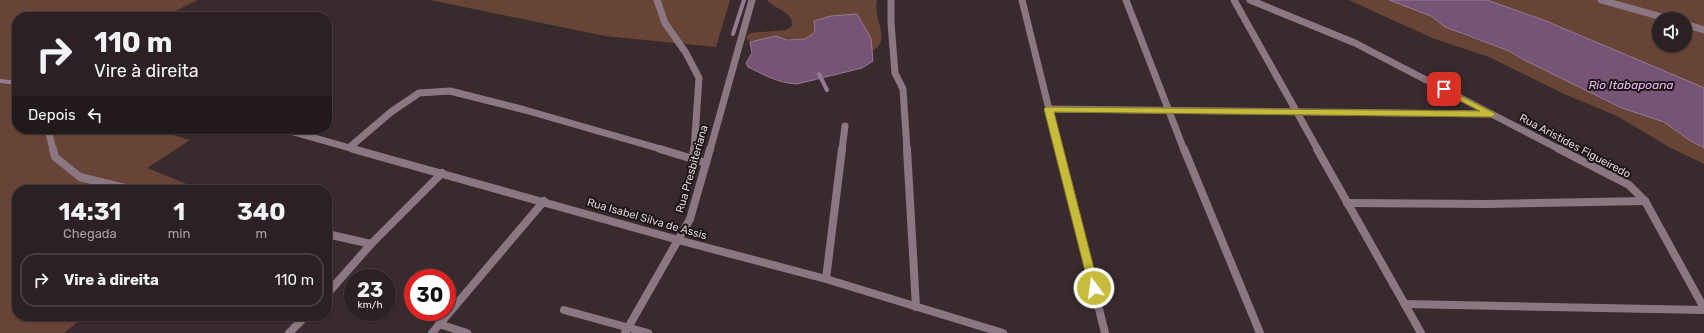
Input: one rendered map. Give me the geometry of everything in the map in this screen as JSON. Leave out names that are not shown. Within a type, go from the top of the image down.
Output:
[{"type":"street","points":[[657,0],[665,23],[686,52],[699,78],[693,158]]},
{"type":"street","name":"Rua Presbiteriana","points":[[626,330],[690,219],[752,0]]},
{"type":"street","points":[[891,0],[891,23],[895,73],[903,89],[916,306]]},
{"type":"street","points":[[1022,0],[1105,333]]},
{"type":"street","points":[[1126,0],[1168,110],[1260,333]]},
{"type":"street","points":[[1234,0],[1421,333]]},
{"type":"street","name":"Rua Aristides Figueiredo","points":[[1250,0],[1355,43],[1629,186],[1645,200],[1704,309]]},
{"type":"street","points":[[1602,0],[1652,14]]},
{"type":"street","points":[[1692,26],[1704,30]]},
{"type":"street","points":[[350,148],[392,112],[419,93],[450,91],[525,110],[706,163]]},
{"type":"street","points":[[1049,109],[1492,114]]},
{"type":"street","points":[[826,279],[845,126]]},
{"type":"street","points":[[48,134],[55,157],[80,177],[112,185]]},
{"type":"street","name":"Rua Isabel Silva de Assis","points":[[301,134],[544,201],[678,240],[826,279],[1003,333]]},
{"type":"street","points":[[332,288],[371,244],[442,173]]},
{"type":"street","points":[[1347,203],[1486,204],[1645,200]]},
{"type":"street","points":[[432,333],[544,201]]},
{"type":"street","points":[[332,235],[371,244]]},
{"type":"street","points":[[1405,304],[1704,309]]},
{"type":"street","points":[[564,310],[626,330],[648,333]]},
{"type":"street","points":[[289,333],[301,321]]},
{"type":"street","points":[[439,324],[467,333]]},
{"type":"shaded area","points":[[0,0],[198,0],[173,12],[12,12],[12,134],[170,134],[190,140],[147,168],[189,185],[12,185],[12,321],[79,321],[64,333],[0,333]]},
{"type":"shaded area","points":[[430,0],[730,0],[716,47],[605,36]]},
{"type":"shaded area","points":[[767,0],[877,0],[876,7],[881,41],[878,47],[872,51],[871,38],[814,21],[814,33],[805,39],[795,40],[776,36],[750,42],[746,37],[750,33],[786,30],[792,26],[790,17]]},
{"type":"shaded area","points":[[1349,0],[1389,0],[1421,11],[1461,34],[1509,51],[1526,61],[1622,108],[1664,122],[1689,140],[1704,148],[1704,164],[1669,147],[1617,116],[1564,94],[1489,57],[1435,39]]},
{"type":"shaded area","points":[[1487,0],[1704,0],[1704,88],[1546,21]]},
{"type":"water","name":"Rio Itabapoana","points":[[1389,0],[1487,0],[1546,21],[1700,86],[1704,88],[1704,148],[1689,140],[1664,122],[1622,108],[1526,61],[1509,51],[1445,27],[1431,16]]},
{"type":"water","points":[[857,14],[871,38],[873,61],[862,68],[797,84],[771,78],[748,67],[746,63],[752,53],[750,42],[776,36],[788,40],[805,39],[814,33],[814,21],[831,16]]},
{"type":"waterway","points":[[733,34],[744,0]]},
{"type":"waterway","points":[[819,74],[827,90]]},
{"type":"waterway","points":[[0,81],[12,82]]},
{"type":"route","points":[[1094,288],[1049,109],[1492,114],[1444,89]]}]
